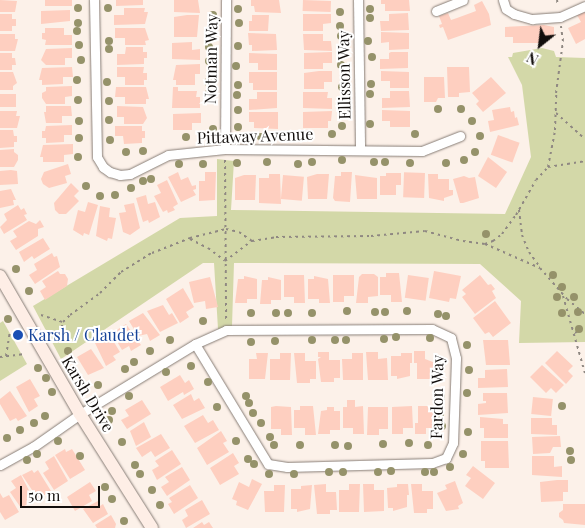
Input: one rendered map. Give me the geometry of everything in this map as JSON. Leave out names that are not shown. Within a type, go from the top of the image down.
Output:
[{"type":"street","name":"Pittaway Avenue","points":[[94,0],[97,157],[103,167],[120,175],[130,174],[168,155],[225,148],[422,151],[460,136]]},
{"type":"street","name":"Notman Way","points":[[225,148],[226,0]]},
{"type":"street","name":"Ellisson Way","points":[[358,0],[360,149]]},
{"type":"street","points":[[436,11],[463,0]]},
{"type":"street","points":[[504,0],[506,9],[532,20],[560,17],[585,6]]},
{"type":"street","name":"Karsh Drive","points":[[0,276],[80,414],[152,528]]},
{"type":"street","name":"Fardon Way","points":[[0,465],[34,447],[80,414],[195,344],[226,330],[432,329],[451,338],[456,358],[453,443],[446,458],[432,464],[287,467],[268,464],[195,344]]},
{"type":"path","points":[[485,244],[502,234],[536,180],[548,167],[555,130],[556,93],[563,41],[560,17]]},
{"type":"path","points":[[556,112],[585,139]]},
{"type":"path","points":[[225,148],[226,330]]},
{"type":"path","points":[[548,167],[585,161]]},
{"type":"path","points":[[519,209],[522,235],[529,252],[562,293],[585,314]]},
{"type":"path","points":[[53,336],[60,334],[63,322],[100,293],[121,272],[152,253],[190,238],[226,229],[239,232],[252,241]]},
{"type":"path","points":[[226,261],[252,241],[276,237],[371,236],[426,231],[463,241],[485,244],[540,268]]},
{"type":"path","points":[[190,238],[226,261]]},
{"type":"path","points":[[562,293],[585,373]]},
{"type":"path","points":[[41,315],[63,322]]},
{"type":"path","points":[[574,334],[585,326]]},
{"type":"path","points":[[6,356],[10,330]]},
{"type":"path","points":[[0,357],[25,354]]},
{"type":"green space","points":[[542,48],[554,51],[556,57],[585,58],[585,342],[519,343],[521,301],[480,264],[234,263],[232,326],[218,329],[214,263],[203,263],[61,359],[33,306],[180,218],[217,216],[217,159],[234,161],[231,210],[505,214],[531,157],[522,85],[508,57],[512,57],[513,53]]},
{"type":"green space","points":[[3,321],[27,364],[0,381],[0,323]]},
{"type":"building","points":[[0,0],[17,1],[15,12],[0,12]]},
{"type":"building","points":[[45,0],[72,0],[72,6],[45,6]]},
{"type":"building","points":[[116,0],[143,0],[143,5],[116,6]]},
{"type":"building","points":[[174,0],[198,0],[200,13],[174,12]]},
{"type":"building","points":[[251,0],[279,0],[281,13],[255,12],[254,6],[251,6]]},
{"type":"building","points":[[303,0],[331,1],[331,12],[303,11]]},
{"type":"building","points":[[381,0],[409,0],[410,11],[385,11],[385,4],[381,4]]},
{"type":"building","points":[[482,1],[489,14],[491,25],[448,40],[443,27],[440,28],[439,25],[442,24],[439,16],[448,13],[451,20],[457,18],[476,11],[474,5]]},
{"type":"building","points":[[124,8],[145,8],[144,12],[148,12],[145,24],[114,25],[114,15],[124,15]]},
{"type":"building","points":[[70,10],[70,21],[41,24],[41,11]]},
{"type":"building","points":[[585,11],[585,39],[576,44],[568,28],[581,22],[577,15]]},
{"type":"building","points":[[408,13],[409,30],[381,31],[380,21],[389,21],[389,14]]},
{"type":"building","points":[[0,14],[12,14],[12,19],[16,19],[16,26],[12,26],[12,31],[0,31]]},
{"type":"building","points":[[303,14],[331,14],[331,23],[323,24],[323,31],[303,31]]},
{"type":"building","points":[[199,15],[197,37],[174,37],[174,17]]},
{"type":"building","points":[[252,15],[269,15],[268,31],[249,31],[249,21],[252,21]]},
{"type":"building","points":[[544,25],[554,27],[554,36],[546,36],[545,43],[513,43],[513,37],[505,37],[505,27]]},
{"type":"building","points":[[45,28],[64,28],[64,35],[72,35],[72,45],[45,45],[46,40],[42,39],[42,33],[45,33]]},
{"type":"building","points":[[115,28],[145,28],[149,40],[145,41],[146,45],[125,45],[125,38],[115,38]]},
{"type":"building","points":[[381,32],[409,33],[409,49],[389,50],[389,42],[381,43]]},
{"type":"building","points":[[248,33],[276,34],[277,50],[252,51],[252,45],[249,45]]},
{"type":"building","points":[[0,34],[15,34],[15,39],[18,39],[15,51],[0,51]]},
{"type":"building","points":[[303,34],[323,34],[323,41],[331,41],[332,51],[304,50]]},
{"type":"building","points":[[192,42],[192,50],[200,49],[200,60],[172,59],[172,43]]},
{"type":"building","points":[[126,47],[143,47],[143,52],[147,52],[144,64],[117,65],[117,54],[125,54]]},
{"type":"building","points":[[72,48],[72,58],[65,58],[65,65],[46,65],[41,60],[46,49]]},
{"type":"building","points":[[332,52],[332,63],[323,63],[323,69],[304,69],[304,53]]},
{"type":"building","points":[[408,52],[408,68],[380,69],[380,59],[389,59],[389,53]]},
{"type":"building","points":[[0,53],[12,53],[12,58],[15,58],[16,65],[12,65],[12,70],[0,70]]},
{"type":"building","points":[[249,53],[277,54],[277,70],[258,70],[258,63],[249,63]]},
{"type":"building","points":[[200,64],[200,74],[195,74],[195,85],[176,85],[176,80],[173,80],[176,65]]},
{"type":"building","points":[[72,67],[73,77],[63,77],[63,84],[42,85],[42,80],[39,80],[42,68]]},
{"type":"building","points":[[117,67],[144,67],[143,73],[147,73],[147,80],[144,80],[144,85],[125,85],[125,77],[117,77]]},
{"type":"building","points":[[447,67],[469,67],[470,92],[459,93],[459,97],[448,97]]},
{"type":"building","points":[[332,71],[332,82],[324,82],[324,89],[304,89],[304,73]]},
{"type":"building","points":[[381,71],[409,72],[409,88],[390,88],[390,81],[381,81]]},
{"type":"building","points":[[0,72],[13,72],[17,83],[13,86],[13,90],[0,90]]},
{"type":"building","points":[[249,72],[277,72],[277,90],[253,90],[253,83],[249,83]]},
{"type":"building","points":[[424,77],[444,77],[445,98],[438,98],[436,102],[424,102]]},
{"type":"building","points":[[491,77],[506,93],[483,112],[476,104],[479,101],[472,93]]},
{"type":"building","points":[[72,86],[72,96],[65,97],[65,104],[46,104],[42,98],[42,93],[46,91],[46,87]]},
{"type":"building","points":[[116,87],[146,87],[149,99],[146,99],[146,104],[125,104],[125,97],[115,97]]},
{"type":"building","points":[[173,87],[178,87],[178,91],[197,91],[196,97],[200,97],[200,108],[172,108]]},
{"type":"building","points":[[390,91],[409,91],[410,107],[382,108],[382,98],[390,98]]},
{"type":"building","points":[[257,92],[277,92],[277,108],[249,110],[249,99],[257,99]]},
{"type":"building","points":[[303,92],[328,92],[327,98],[332,98],[332,109],[303,108]]},
{"type":"building","points":[[0,94],[16,94],[16,107],[0,107]]},
{"type":"building","points":[[46,106],[71,106],[72,116],[62,116],[62,123],[46,123],[44,112],[46,112]]},
{"type":"building","points":[[117,106],[143,107],[147,118],[143,124],[124,124],[124,117],[117,117]]},
{"type":"building","points":[[510,107],[511,112],[514,111],[515,118],[517,117],[519,125],[490,132],[488,121],[494,120],[492,110]]},
{"type":"building","points":[[382,110],[410,111],[410,127],[390,127],[390,121],[382,121]]},
{"type":"building","points":[[0,111],[17,111],[16,116],[20,116],[17,128],[0,128]]},
{"type":"building","points":[[332,111],[331,121],[328,121],[328,128],[303,128],[303,112]]},
{"type":"building","points":[[249,112],[278,112],[278,129],[254,128],[254,122],[249,122]]},
{"type":"building","points":[[201,113],[201,123],[192,123],[192,130],[173,130],[173,114]]},
{"type":"building","points":[[72,125],[72,135],[64,135],[64,142],[46,143],[46,138],[42,138],[42,131],[45,131],[46,126]]},
{"type":"building","points":[[115,126],[142,126],[142,131],[145,131],[145,138],[142,138],[142,143],[124,144],[123,136],[115,136]]},
{"type":"building","points":[[0,130],[13,130],[14,136],[17,136],[17,142],[14,142],[14,147],[0,148]]},
{"type":"building","points":[[498,135],[520,143],[512,163],[491,155]]},
{"type":"building","points":[[73,144],[73,154],[64,155],[64,162],[43,162],[43,157],[40,157],[43,145]]},
{"type":"building","points":[[14,149],[14,152],[18,155],[18,160],[14,167],[0,167],[0,150]]},
{"type":"building","points":[[488,157],[507,172],[496,188],[478,176]]},
{"type":"building","points":[[68,164],[71,174],[65,176],[67,183],[49,188],[43,184],[41,179],[44,172]]},
{"type":"building","points":[[0,171],[17,171],[18,184],[0,185]]},
{"type":"building","points":[[178,172],[181,180],[188,177],[192,186],[196,185],[196,189],[193,190],[196,195],[181,202],[168,177]]},
{"type":"building","points":[[205,172],[216,172],[215,200],[199,201],[199,181],[205,181]]},
{"type":"building","points":[[341,172],[352,172],[350,202],[335,201],[333,198],[335,176],[341,176]]},
{"type":"building","points":[[404,172],[425,173],[424,198],[403,197]]},
{"type":"building","points":[[386,173],[401,173],[401,185],[396,185],[396,195],[380,195],[380,176],[386,176]]},
{"type":"building","points":[[269,174],[280,174],[281,204],[259,203],[259,178],[269,178]]},
{"type":"building","points":[[317,174],[329,174],[327,199],[308,199],[307,177]]},
{"type":"building","points":[[428,174],[438,174],[438,179],[449,179],[449,190],[453,190],[453,195],[444,198],[444,201],[429,198]]},
{"type":"building","points":[[244,175],[256,175],[255,200],[235,200],[235,178]]},
{"type":"building","points":[[283,175],[304,177],[302,201],[281,199]]},
{"type":"building","points":[[355,175],[377,178],[377,199],[357,199]]},
{"type":"building","points":[[464,176],[469,178],[475,177],[479,198],[460,203],[453,179]]},
{"type":"building","points":[[167,180],[178,204],[173,207],[175,210],[168,213],[167,210],[163,212],[154,196],[161,193],[157,185]]},
{"type":"building","points":[[71,183],[79,191],[74,196],[79,201],[66,214],[59,214],[55,210],[54,203]]},
{"type":"building","points":[[11,189],[16,200],[13,200],[14,205],[0,208],[0,191]]},
{"type":"building","points":[[146,195],[148,204],[155,202],[160,217],[149,223],[148,220],[143,222],[136,198]]},
{"type":"building","points":[[88,202],[98,205],[89,235],[84,233],[83,236],[73,230],[78,210],[85,212]]},
{"type":"building","points":[[134,203],[140,228],[130,235],[123,232],[119,213],[126,212],[124,205]]},
{"type":"building","points":[[18,205],[21,210],[24,208],[27,214],[24,215],[27,220],[4,234],[0,227],[7,220],[4,214]]},
{"type":"building","points":[[100,206],[110,208],[109,217],[116,218],[112,239],[108,238],[107,241],[96,236]]},
{"type":"building","points":[[40,220],[44,227],[38,229],[38,236],[16,250],[10,241],[17,237],[13,231],[29,221],[36,224]]},
{"type":"building","points":[[43,238],[50,249],[34,259],[32,256],[24,262],[19,252]]},
{"type":"building","points":[[52,253],[54,257],[57,256],[60,267],[35,284],[29,275],[37,270],[34,264]]},
{"type":"building","points":[[58,271],[60,274],[65,274],[68,279],[67,286],[45,300],[40,291],[46,287],[42,281]]},
{"type":"building","points":[[434,271],[461,276],[456,299],[450,298],[449,302],[429,298]]},
{"type":"building","points":[[386,273],[399,273],[402,302],[391,302],[391,295],[380,295],[380,277],[386,277]]},
{"type":"building","points":[[362,274],[374,274],[378,277],[378,296],[368,297],[368,303],[356,303],[359,277]]},
{"type":"building","points":[[284,275],[304,275],[305,303],[294,303],[294,297],[284,297]]},
{"type":"building","points":[[333,275],[354,275],[354,296],[344,296],[344,302],[333,302]]},
{"type":"building","points":[[408,275],[429,278],[426,301],[405,298]]},
{"type":"building","points":[[480,275],[488,285],[491,284],[495,289],[492,291],[496,298],[475,314],[462,297],[466,294],[462,290]]},
{"type":"building","points":[[244,276],[257,279],[257,299],[247,299],[247,303],[235,303],[238,279],[244,279]]},
{"type":"building","points":[[314,276],[328,279],[330,303],[319,303],[319,299],[308,299],[308,279],[314,279]]},
{"type":"building","points":[[210,277],[218,307],[206,309],[205,301],[194,303],[189,282]]},
{"type":"building","points":[[268,277],[281,280],[281,300],[271,300],[271,304],[260,304],[262,280],[268,280]]},
{"type":"building","points":[[183,288],[194,307],[186,312],[189,317],[180,323],[166,299]]},
{"type":"building","points":[[495,301],[511,323],[493,337],[489,332],[485,334],[473,318]]},
{"type":"building","points":[[163,305],[169,315],[172,313],[178,323],[160,332],[147,311]]},
{"type":"building","points":[[143,313],[160,335],[150,341],[147,334],[138,336],[129,321]]},
{"type":"building","points":[[126,324],[141,345],[131,351],[129,346],[122,350],[112,333]]},
{"type":"building","points":[[109,334],[120,352],[113,356],[116,360],[106,366],[95,343]]},
{"type":"building","points":[[483,340],[508,340],[510,365],[486,365]]},
{"type":"building","points":[[91,349],[104,368],[88,375],[77,357]]},
{"type":"building","points":[[414,351],[425,351],[425,359],[433,362],[433,379],[417,379],[417,363],[414,363]]},
{"type":"building","points":[[557,351],[573,366],[568,371],[573,376],[566,384],[545,363]]},
{"type":"building","points":[[318,352],[329,352],[329,360],[340,360],[340,378],[334,378],[334,382],[321,382],[318,359],[321,357],[318,357]]},
{"type":"building","points":[[366,352],[378,352],[378,359],[387,358],[388,380],[368,380]]},
{"type":"building","points":[[256,353],[268,353],[265,379],[249,379],[249,359],[257,359]]},
{"type":"building","points":[[280,353],[291,353],[290,380],[270,380],[270,359],[280,359]]},
{"type":"building","points":[[294,353],[305,353],[305,361],[316,361],[316,379],[310,379],[310,383],[297,383]]},
{"type":"building","points":[[352,353],[363,353],[363,380],[343,380],[342,359],[352,359]]},
{"type":"building","points":[[401,353],[412,353],[410,376],[397,379],[397,376],[391,376],[391,356],[401,356]]},
{"type":"building","points":[[542,365],[564,385],[556,393],[551,388],[546,393],[530,377]]},
{"type":"building","points":[[507,369],[508,387],[478,388],[478,378],[485,378],[485,370]]},
{"type":"building","points":[[180,375],[185,383],[189,380],[194,389],[184,395],[183,392],[168,401],[160,387]]},
{"type":"building","points":[[30,379],[40,396],[34,399],[38,406],[29,412],[16,387]]},
{"type":"building","points":[[10,391],[27,416],[18,421],[16,418],[10,421],[0,404],[0,399]]},
{"type":"building","points":[[483,393],[507,393],[508,413],[478,415],[478,404],[486,403],[486,401],[483,401]]},
{"type":"building","points":[[191,394],[194,401],[199,398],[205,408],[182,419],[173,405]]},
{"type":"building","points":[[533,397],[553,399],[551,416],[531,414]]},
{"type":"building","points":[[142,400],[151,414],[127,429],[121,420],[129,416],[125,410]]},
{"type":"building","points":[[347,400],[355,400],[355,407],[363,406],[364,434],[353,434],[353,428],[343,428],[343,407],[347,407]]},
{"type":"building","points":[[300,406],[313,406],[316,435],[305,435],[305,428],[294,428],[294,410],[300,410]]},
{"type":"building","points":[[412,406],[413,428],[403,428],[403,434],[392,434],[392,407]]},
{"type":"building","points":[[418,406],[433,406],[434,428],[426,428],[426,434],[415,434],[415,423],[418,423]]},
{"type":"building","points":[[271,407],[291,407],[292,435],[281,435],[281,429],[271,429]]},
{"type":"building","points":[[327,407],[334,407],[334,411],[340,411],[340,430],[330,430],[330,434],[318,434],[321,411],[327,410]]},
{"type":"building","points":[[368,407],[388,407],[388,429],[379,429],[379,435],[367,435]]},
{"type":"building","points":[[203,415],[208,423],[213,420],[219,430],[195,443],[184,426]]},
{"type":"building","points":[[480,417],[503,419],[503,424],[508,424],[508,438],[484,438],[484,428],[480,428]]},
{"type":"building","points":[[531,418],[552,418],[552,425],[557,425],[557,435],[531,434]]},
{"type":"building","points":[[144,422],[151,437],[136,446],[130,431]]},
{"type":"building","points":[[221,431],[227,441],[223,443],[229,452],[207,465],[197,448]]},
{"type":"building","points":[[161,434],[170,448],[155,457],[151,451],[142,457],[136,448]]},
{"type":"building","points":[[560,436],[561,447],[553,447],[550,453],[533,454],[532,437]]},
{"type":"building","points":[[481,441],[508,441],[509,468],[485,468],[485,461],[481,461]]},
{"type":"building","points":[[65,449],[66,452],[72,449],[85,470],[70,479],[55,455]]},
{"type":"building","points":[[172,450],[181,464],[157,480],[152,470],[159,466],[155,461]]},
{"type":"building","points":[[233,453],[239,463],[234,466],[239,474],[220,485],[210,468]]},
{"type":"building","points":[[54,456],[68,481],[54,490],[43,473],[49,469],[45,462]]},
{"type":"building","points":[[532,456],[554,456],[554,467],[562,466],[562,477],[532,475]]},
{"type":"building","points":[[473,466],[495,483],[483,499],[465,486],[471,478],[466,475]]},
{"type":"building","points":[[182,467],[190,480],[167,496],[161,487],[169,482],[165,477]]},
{"type":"building","points":[[32,470],[34,473],[38,470],[51,491],[38,499],[22,475]]},
{"type":"building","points":[[21,475],[34,500],[21,508],[10,492],[16,488],[11,481]]},
{"type":"building","points":[[252,479],[262,484],[248,510],[236,505],[237,501],[232,499],[239,482],[249,487]]},
{"type":"building","points":[[568,480],[568,492],[563,492],[563,501],[541,502],[540,482]]},
{"type":"building","points":[[455,481],[463,503],[458,506],[459,509],[446,511],[437,493],[447,489],[445,485]]},
{"type":"building","points":[[90,482],[96,491],[89,495],[92,501],[75,511],[67,497]]},
{"type":"building","points":[[326,484],[326,492],[336,492],[337,510],[330,510],[330,514],[317,514],[314,485]]},
{"type":"building","points":[[349,484],[360,484],[359,512],[339,512],[339,490],[349,490]]},
{"type":"building","points":[[363,484],[374,484],[374,490],[384,490],[384,511],[364,512]]},
{"type":"building","points":[[397,484],[408,484],[409,495],[407,495],[407,507],[393,511],[393,508],[388,508],[387,488],[397,487]]},
{"type":"building","points":[[411,484],[422,484],[422,491],[433,491],[433,509],[427,509],[427,513],[414,513]]},
{"type":"building","points":[[190,485],[198,498],[174,514],[168,504],[172,502],[169,498]]},
{"type":"building","points":[[274,485],[285,485],[284,512],[265,512],[264,491],[274,491]]},
{"type":"building","points":[[312,485],[310,509],[297,512],[297,509],[291,509],[291,489],[301,489],[301,486]]},
{"type":"building","points":[[0,493],[3,498],[9,495],[19,512],[5,520],[0,512]]},
{"type":"building","points":[[202,500],[210,514],[186,528],[182,520],[188,516],[185,510]]},
{"type":"building","points":[[98,501],[100,506],[103,504],[108,514],[93,523],[83,509]]},
{"type":"building","points":[[563,504],[585,504],[585,525],[564,523],[559,517],[559,513],[563,510]]},
{"type":"building","points":[[111,515],[116,524],[115,528],[97,528],[95,525]]},
{"type":"building","points":[[202,522],[204,525],[209,522],[213,528],[193,528]]},
{"type":"place","name":"Karsh / Claudet","points":[[18,335]]}]
